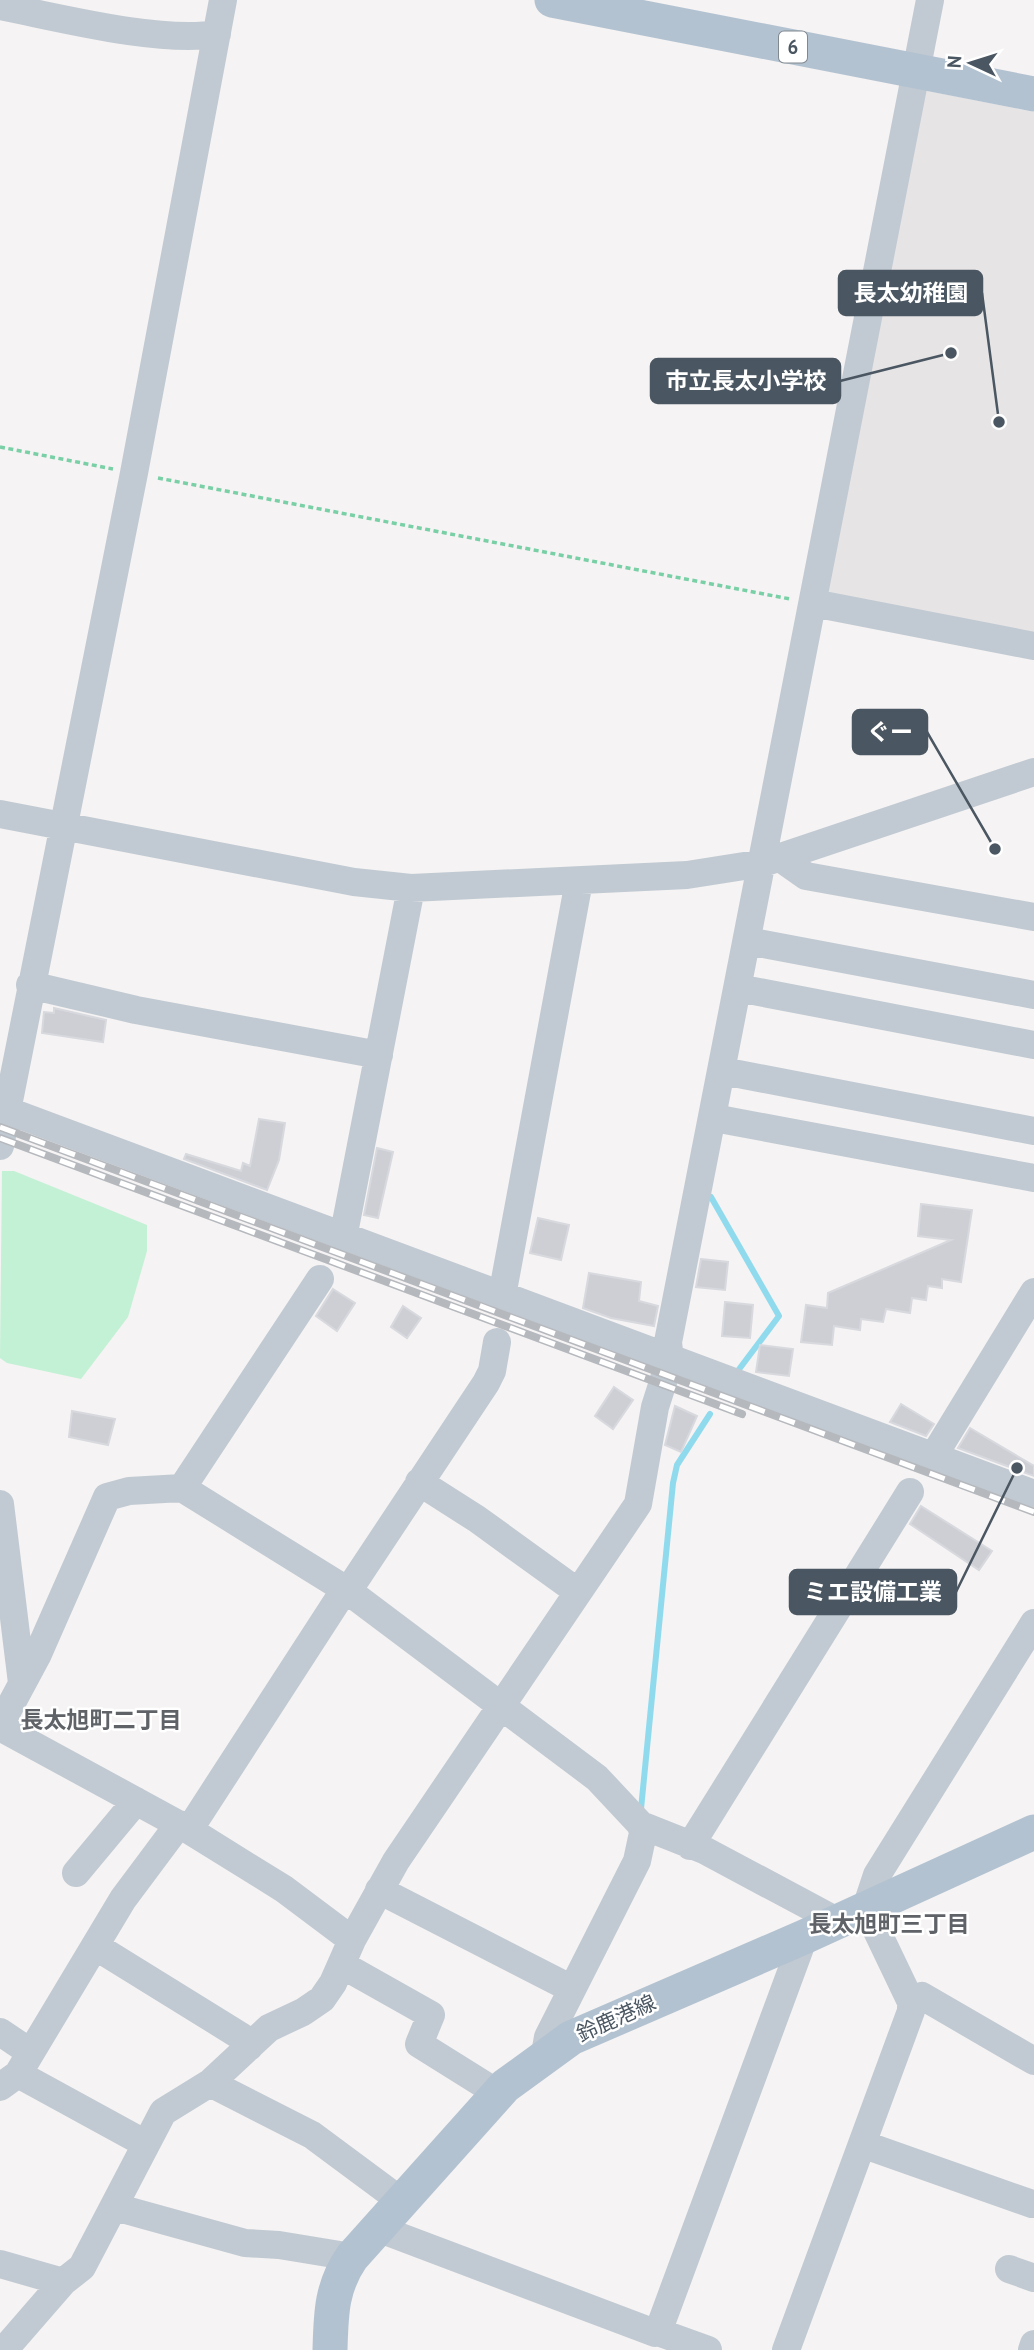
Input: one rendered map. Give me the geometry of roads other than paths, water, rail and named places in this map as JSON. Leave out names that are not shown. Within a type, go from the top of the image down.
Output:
[{"type":"main road","name":"6","points":[[552,0],[1034,94]]},
{"type":"main road","name":"鈴鹿港線","points":[[330,2350],[332,2300],[340,2273],[377,2228],[499,2094],[545,2054],[571,2038],[632,2010],[804,1937],[1034,1832]]},
{"type":"street","points":[[0,1146],[134,473],[223,0]]},
{"type":"street","points":[[4,2350],[63,2282],[82,2267],[163,2112],[211,2083],[269,2028],[303,2012],[322,1999],[379,1891],[429,1810],[503,1706],[638,1504],[655,1407],[670,1360],[668,1342],[738,988],[771,860],[813,603],[930,0]]},
{"type":"street","points":[[0,6],[180,36],[217,34]]},
{"type":"street","points":[[813,603],[1034,646]]},
{"type":"street","points":[[0,814],[354,883],[411,888],[687,875],[771,860],[1034,772]]},
{"type":"street","points":[[771,860],[806,876],[1034,917]]},
{"type":"street","points":[[502,1296],[579,881]]},
{"type":"street","points":[[343,1238],[411,888]]},
{"type":"street","points":[[748,941],[1034,995]]},
{"type":"street","points":[[30,985],[135,1010],[379,1055]]},
{"type":"street","points":[[738,988],[1034,1045]]},
{"type":"street","points":[[723,1071],[1034,1131]]},
{"type":"street","points":[[6,1110],[1034,1494]]},
{"type":"street","points":[[714,1118],[1034,1178]]},
{"type":"street","points":[[182,1488],[320,1279]]},
{"type":"street","points":[[933,1457],[1034,1292]]},
{"type":"street","points":[[16,2071],[123,1899],[184,1827],[486,1383],[492,1371],[497,1342]]},
{"type":"street","points":[[419,1482],[477,1519],[578,1592]]},
{"type":"street","points":[[499,2094],[419,2044],[431,2015],[348,1953],[284,1889],[184,1827],[0,1726],[55,1616],[107,1497],[129,1491],[182,1488],[347,1590],[597,1778],[641,1825],[704,1850],[879,1930],[911,2002],[911,2011],[786,2350]]},
{"type":"street","points":[[690,1846],[910,1492]]},
{"type":"street","points":[[0,1504],[8,1636],[22,1683]]},
{"type":"street","points":[[851,1915],[1034,1623]]},
{"type":"street","points":[[76,1873],[136,1801]]},
{"type":"street","points":[[545,2054],[548,2037],[637,1861],[643,1833],[641,1825]]},
{"type":"street","points":[[379,1891],[572,1989]]},
{"type":"street","points":[[658,2332],[804,1937]]},
{"type":"street","points":[[95,1946],[242,2037],[249,2047]]},
{"type":"street","points":[[911,2002],[922,1996],[1034,2061]]},
{"type":"street","points":[[0,2032],[16,2071],[146,2144]]},
{"type":"street","points":[[211,2083],[312,2135],[401,2202]]},
{"type":"street","points":[[862,2144],[1032,2204]]},
{"type":"street","points":[[115,2207],[244,2243],[279,2245],[352,2257]]},
{"type":"street","points":[[377,2228],[655,2333],[708,2350]]},
{"type":"street","points":[[0,2264],[63,2282]]},
{"type":"street","points":[[1032,2350],[1034,2344]]},
{"type":"waterway","points":[[711,1197],[779,1316],[737,1372]]},
{"type":"waterway","points":[[641,1809],[673,1483],[677,1465],[710,1414]]},
{"type":"railway","points":[[0,1127],[1034,1512]]},
{"type":"railway","points":[[0,1138],[742,1414]]},
{"type":"place","name":"市立長太小学校","points":[[951,353]]},
{"type":"place","name":"長太幼稚園","points":[[999,422]]},
{"type":"place","name":"ぐー","points":[[995,849]]},
{"type":"place","name":"ミエ設備工業","points":[[1017,1468]]},
{"type":"district","name":"長太旭町二丁目","points":[[101,1719]]},
{"type":"district","name":"長太旭町三丁目","points":[[889,1923]]}]
